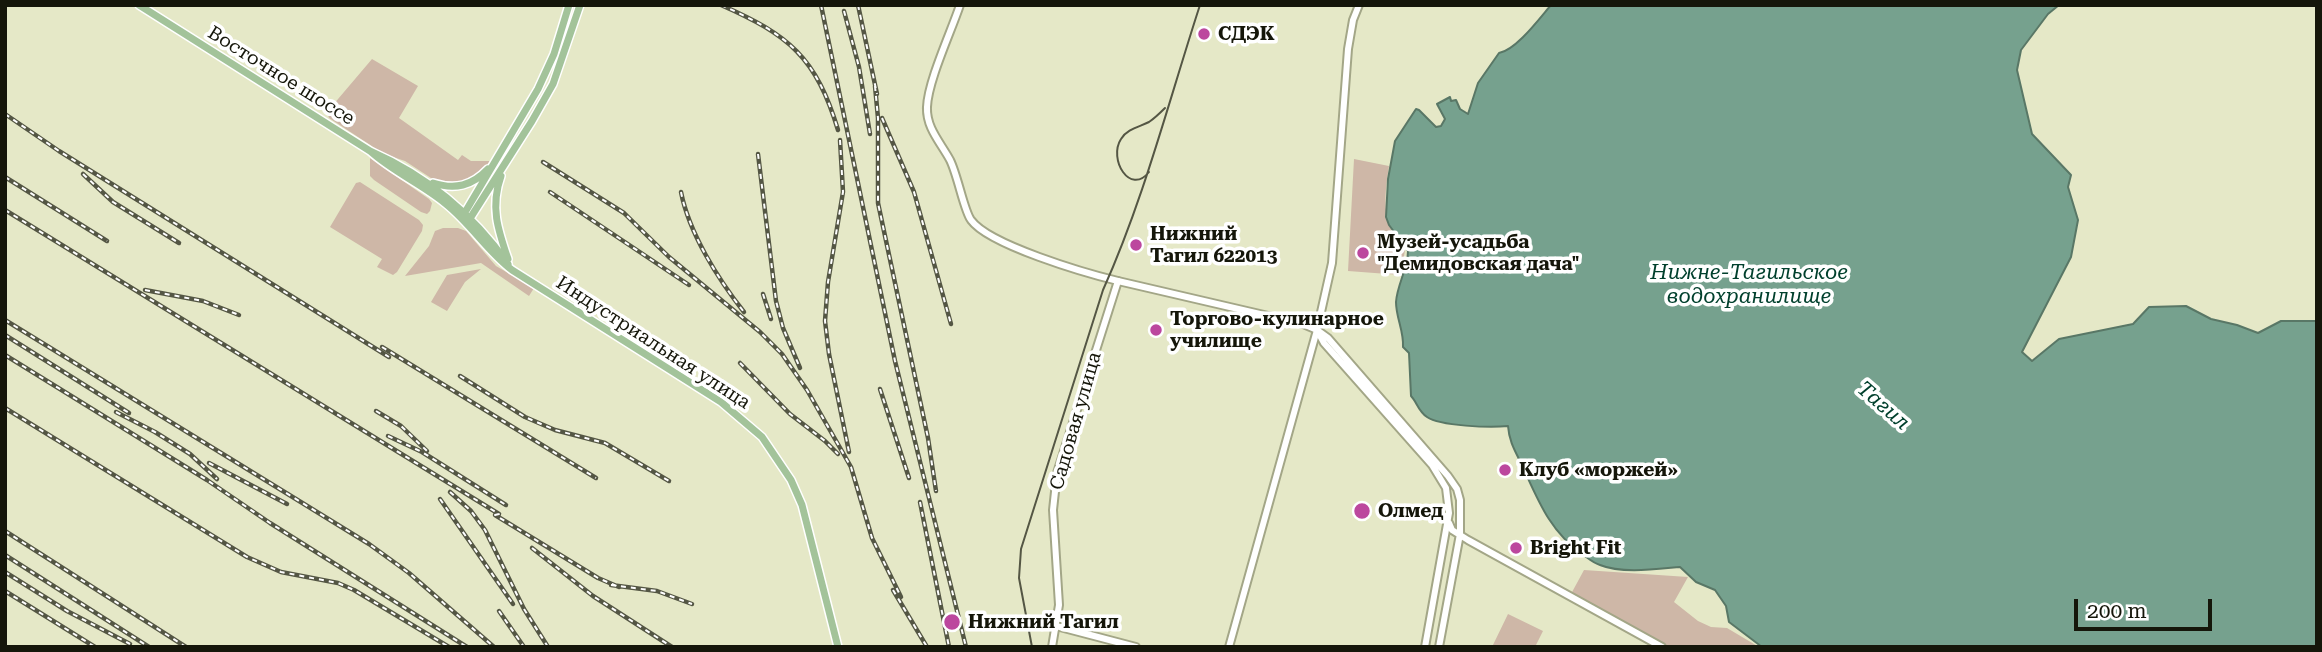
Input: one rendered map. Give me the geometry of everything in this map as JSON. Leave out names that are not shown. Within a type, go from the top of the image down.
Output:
[{"type":"main road","name":"Восточное шоссе","points":[[139,5],[370,151],[422,179]]},
{"type":"main road","points":[[960,5],[931,87],[927,108],[930,126],[959,179],[969,219],[990,236],[1060,263],[1118,281],[1303,324],[1328,338],[1457,489],[1461,504],[1460,534],[1439,647]]},
{"type":"main road","points":[[1229,647],[1331,275],[1339,199],[1348,49],[1353,20],[1359,5]]},
{"type":"main road","points":[[466,217],[495,160],[538,89],[576,6]]},
{"type":"main road","points":[[466,217],[506,162],[548,94],[562,65],[576,6]]},
{"type":"main road","points":[[538,89],[548,94]]},
{"type":"main road","name":"Восточное шоссе","points":[[370,151],[385,164],[466,217]]},
{"type":"main road","points":[[422,179],[446,187],[466,185],[480,177],[495,160]]},
{"type":"main road","points":[[506,162],[496,189],[494,209],[512,270]]},
{"type":"main road","points":[[422,179],[437,188],[466,217]]},
{"type":"main road","name":"Индустриальная улица","points":[[466,217],[492,254],[512,270],[721,402],[762,437],[791,480],[803,505],[838,647]]},
{"type":"main road","name":"Садовая улица","points":[[1052,647],[1059,605],[1053,510],[1057,473],[1118,281]]},
{"type":"main road","points":[[1317,330],[1324,344],[1432,465],[1446,488],[1448,521],[1425,647]]},
{"type":"main road","points":[[1448,521],[1452,530],[1662,647]]},
{"type":"main road","points":[[1056,626],[1136,647]]},
{"type":"shaded area","points":[[372,59],[418,86],[399,118],[458,160],[462,155],[471,161],[490,161],[478,175],[462,182],[443,183],[434,180],[405,161],[384,154],[329,118],[327,112]]},
{"type":"shaded area","points":[[370,158],[429,199],[432,203],[430,211],[427,214],[421,212],[374,180],[370,176]]},
{"type":"shaded area","points":[[1354,159],[1389,166],[1386,211],[1392,231],[1405,250],[1401,275],[1348,271]]},
{"type":"shaded area","points":[[360,182],[423,225],[422,231],[393,275],[377,267],[382,259],[330,227],[356,183]]},
{"type":"shaded area","points":[[443,228],[466,231],[496,266],[534,288],[529,296],[481,263],[405,276],[429,246],[435,231]]},
{"type":"shaded area","points":[[481,269],[465,282],[447,311],[431,302],[447,275]]},
{"type":"shaded area","points":[[1584,570],[1688,577],[1674,602],[1698,621],[1711,627],[1727,628],[1759,647],[1667,647],[1571,594]]},
{"type":"shaded area","points":[[1508,614],[1543,631],[1535,647],[1492,647]]},
{"type":"water","name":"Нижне-Тагильское водохранилище","points":[[1551,5],[2059,5],[2048,14],[2021,50],[2017,70],[2032,134],[2071,175],[2068,187],[2078,220],[2071,257],[2022,352],[2032,361],[2059,339],[2133,324],[2149,307],[2186,306],[2211,319],[2258,333],[2281,321],[2317,321],[2317,647],[1762,647],[1729,622],[1726,606],[1715,590],[1696,582],[1680,567],[1640,570],[1609,568],[1593,562],[1570,545],[1552,524],[1538,500],[1512,444],[1508,426],[1466,426],[1433,420],[1422,412],[1411,396],[1409,353],[1403,347],[1396,302],[1408,251],[1386,217],[1388,179],[1395,141],[1416,109],[1436,127],[1441,126],[1445,119],[1437,104],[1450,97],[1451,101],[1456,100],[1460,109],[1468,114],[1478,83],[1499,53],[1520,40]]},
{"type":"tram line","points":[[1032,647],[1019,578],[1021,549],[1103,290],[1144,185],[1200,5]]},
{"type":"tram line","points":[[1149,172],[1135,180],[1128,177],[1119,165],[1118,147],[1126,133],[1149,122],[1165,108]]},
{"type":"railway","points":[[721,5],[765,27],[797,51],[820,84],[838,130]]},
{"type":"railway","points":[[821,5],[895,361],[966,647]]},
{"type":"railway","points":[[858,5],[877,94]]},
{"type":"railway","points":[[844,11],[859,67],[870,134]]},
{"type":"railway","points":[[875,86],[878,118],[878,203],[928,438],[936,491]]},
{"type":"railway","points":[[5,114],[59,151],[389,357]]},
{"type":"railway","points":[[882,118],[914,192],[951,324]]},
{"type":"railway","points":[[840,140],[843,192],[828,282],[825,321],[849,452]]},
{"type":"railway","points":[[758,154],[776,301],[783,328],[800,368]]},
{"type":"railway","points":[[543,162],[624,213],[669,257],[760,332],[782,354],[807,390],[851,467],[872,538],[901,597]]},
{"type":"railway","points":[[83,174],[113,202],[179,243]]},
{"type":"railway","points":[[5,177],[107,241]]},
{"type":"railway","points":[[550,192],[689,285]]},
{"type":"railway","points":[[681,192],[685,208],[706,255],[744,312]]},
{"type":"railway","points":[[5,210],[499,514],[495,515],[598,578],[619,587]]},
{"type":"railway","points":[[145,290],[203,301],[239,315]]},
{"type":"railway","points":[[763,294],[771,319]]},
{"type":"railway","points":[[5,320],[369,544],[409,573],[494,647]]},
{"type":"railway","points":[[5,335],[129,413]]},
{"type":"railway","points":[[382,347],[596,478]]},
{"type":"railway","points":[[5,355],[207,480],[270,523],[467,647]]},
{"type":"railway","points":[[740,363],[790,414],[838,454]]},
{"type":"railway","points":[[460,376],[525,417],[555,430],[605,443],[669,481]]},
{"type":"railway","points":[[880,389],[909,478]]},
{"type":"railway","points":[[5,408],[247,557],[281,572],[338,583],[354,590],[449,647]]},
{"type":"railway","points":[[376,411],[401,426],[427,451]]},
{"type":"railway","points":[[116,412],[190,454],[217,479]]},
{"type":"railway","points":[[388,436],[422,452],[506,505]]},
{"type":"railway","points":[[209,463],[287,504]]},
{"type":"railway","points":[[450,492],[471,511],[485,530],[524,609],[548,647]]},
{"type":"railway","points":[[440,499],[513,604]]},
{"type":"railway","points":[[920,502],[949,647]]},
{"type":"railway","points":[[5,531],[186,647]]},
{"type":"railway","points":[[532,548],[593,596],[672,647]]},
{"type":"railway","points":[[5,555],[149,647]]},
{"type":"railway","points":[[5,572],[67,611],[130,644]]},
{"type":"railway","points":[[611,585],[657,591],[692,604]]},
{"type":"railway","points":[[893,590],[927,647]]},
{"type":"railway","points":[[5,591],[95,647]]},
{"type":"railway","points":[[499,611],[524,647]]},
{"type":"place","name":"СДЭК","points":[[1204,34]]},
{"type":"place","name":"Нижний Тагил 622013","points":[[1136,245]]},
{"type":"place","name":"Музей-усадьба \"Демидовская дача\"","points":[[1363,253]]},
{"type":"place","name":"Торгово-кулинарное училище","points":[[1156,330]]},
{"type":"place","name":"Клуб «моржей»","points":[[1505,470]]},
{"type":"place","name":"Олмед","points":[[1362,511]]},
{"type":"place","name":"Bright Fit","points":[[1516,548]]},
{"type":"place","name":"Нижний Тагил","points":[[952,622]]},
{"type":"water label","name":"Тагил","points":[[1883,406]]}]
